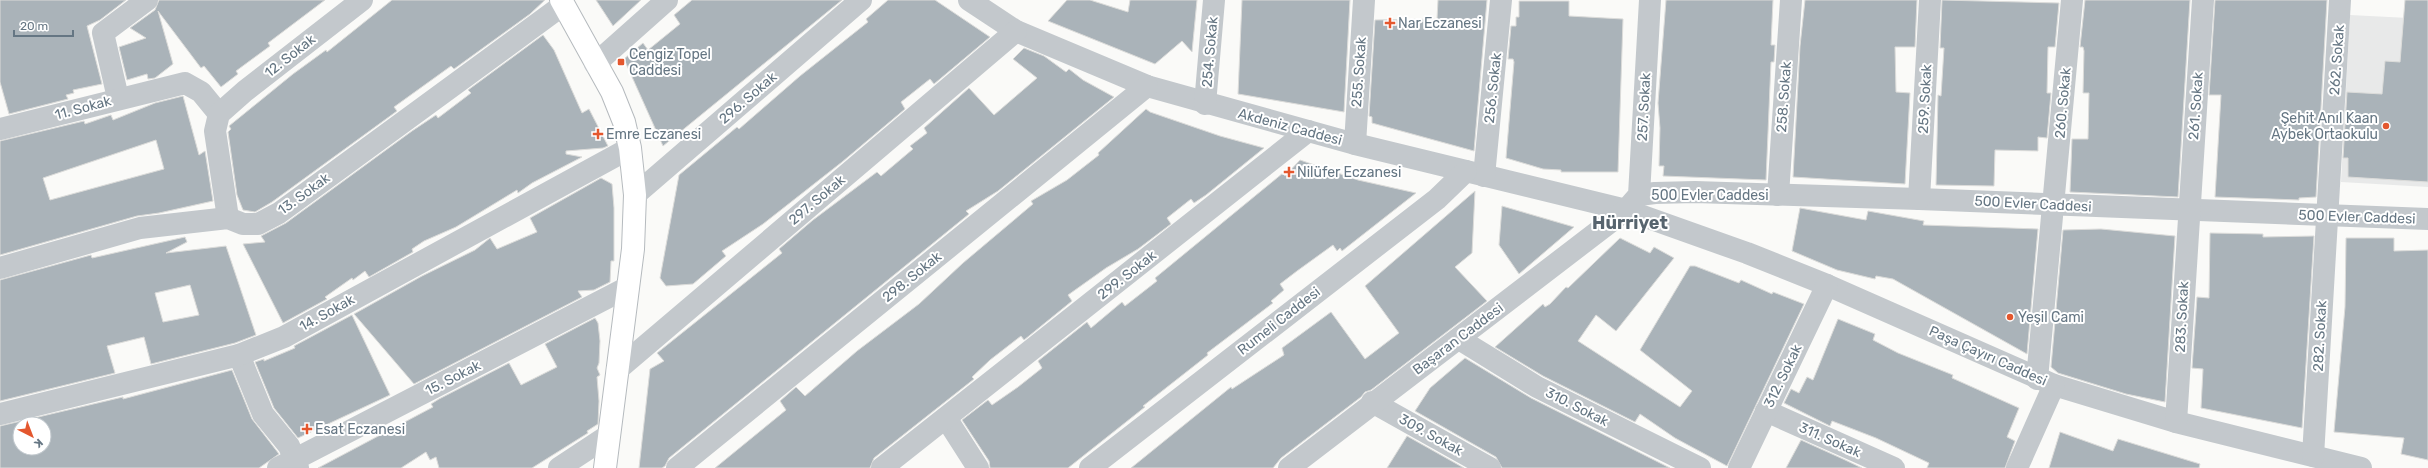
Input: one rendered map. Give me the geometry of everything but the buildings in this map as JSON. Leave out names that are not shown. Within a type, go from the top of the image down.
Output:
[{"type":"main road","points":[[562,2],[595,64],[612,92],[624,122],[630,148],[635,195],[633,249],[605,468]]},
{"type":"street","name":"11. Sokak","points":[[0,129],[118,98],[103,33],[147,0]]},
{"type":"street","name":"12. Sokak","points":[[219,114],[245,91],[362,0]]},
{"type":"street","points":[[595,64],[667,0]]},
{"type":"street","name":"296. Sokak","points":[[635,195],[860,0]]},
{"type":"street","name":"254. Sokak","points":[[1205,104],[1214,0]]},
{"type":"street","name":"255. Sokak","points":[[1354,144],[1364,0]]},
{"type":"street","name":"256. Sokak","points":[[1475,174],[1501,0]]},
{"type":"street","name":"257. Sokak","points":[[1633,202],[1650,0]]},
{"type":"street","name":"258. Sokak","points":[[1778,195],[1791,0]]},
{"type":"street","name":"259. Sokak","points":[[1919,199],[1930,0]]},
{"type":"street","name":"260. Sokak","points":[[2017,468],[2046,382],[2055,205],[2072,0]]},
{"type":"street","name":"261. Sokak","points":[[2188,211],[2203,0]]},
{"type":"street","name":"262. Sokak","points":[[2327,216],[2340,0]]},
{"type":"street","name":"13. Sokak","points":[[0,268],[140,228],[228,218],[243,224],[258,224],[279,212],[562,2]]},
{"type":"street","name":"Akdeniz Caddesi","points":[[980,3],[1016,31],[1147,86],[1205,104],[1354,144],[1475,174],[1633,202]]},
{"type":"street","name":"297. Sokak","points":[[618,370],[1016,31]]},
{"type":"street","points":[[118,98],[185,83],[201,92],[219,114],[214,131],[228,218]]},
{"type":"street","name":"298. Sokak","points":[[677,468],[1147,86]]},
{"type":"street","name":"299. Sokak","points":[[882,468],[1308,131]]},
{"type":"street","name":"14. Sokak","points":[[0,414],[239,355],[284,336],[630,148]]},
{"type":"street","name":"Rumeli Caddesi","points":[[1090,468],[1436,199],[1475,174]]},
{"type":"street","name":"500 Evler Caddesi","points":[[1633,202],[1655,192],[1689,192],[1919,199],[2188,211],[2428,219]]},
{"type":"street","name":"Paşa Çayırı Caddesi","points":[[1633,202],[1747,253],[1827,285],[2046,382],[2176,422],[2361,468]]},
{"type":"street","name":"Başaran Caddesi","points":[[1289,468],[1372,402],[1459,339],[1633,202]]},
{"type":"street","name":"283. Sokak","points":[[2176,422],[2188,211]]},
{"type":"street","name":"282. Sokak","points":[[2313,456],[2327,216]]},
{"type":"street","name":"312. Sokak","points":[[1739,468],[1827,285]]},
{"type":"street","name":"15. Sokak","points":[[291,465],[628,287]]},
{"type":"street","name":"310. Sokak","points":[[1459,339],[1537,387],[1700,468]]},
{"type":"street","points":[[239,355],[263,414],[282,436],[291,465]]},
{"type":"street","name":"309. Sokak","points":[[1372,402],[1490,468]]},
{"type":"street","name":"311. Sokak","points":[[1766,411],[1894,468]]},
{"type":"street","points":[[946,418],[978,468]]},
{"type":"street","points":[[559,468],[609,436]]},
{"type":"shaded area","name":"Şehit Anıl Kaan Aybek Ortaokulu","points":[[2350,15],[2428,19],[2428,187],[2341,182]]},
{"type":"place","name":"Nar Eczanesi","points":[[1390,23]]},
{"type":"place","name":"Cengiz Topel Caddesi","points":[[621,62]]},
{"type":"place","name":"Şehit Anıl Kaan Aybek Ortaokulu","points":[[2386,126]]},
{"type":"place","name":"Emre Eczanesi","points":[[598,134]]},
{"type":"place","name":"Nilüfer Eczanesi","points":[[1289,172]]},
{"type":"place","name":"Yeşil Cami","points":[[2010,317]]},
{"type":"place","name":"Esat Eczanesi","points":[[307,429]]},
{"type":"district","name":"Hürriyet","points":[[1630,223]]}]
